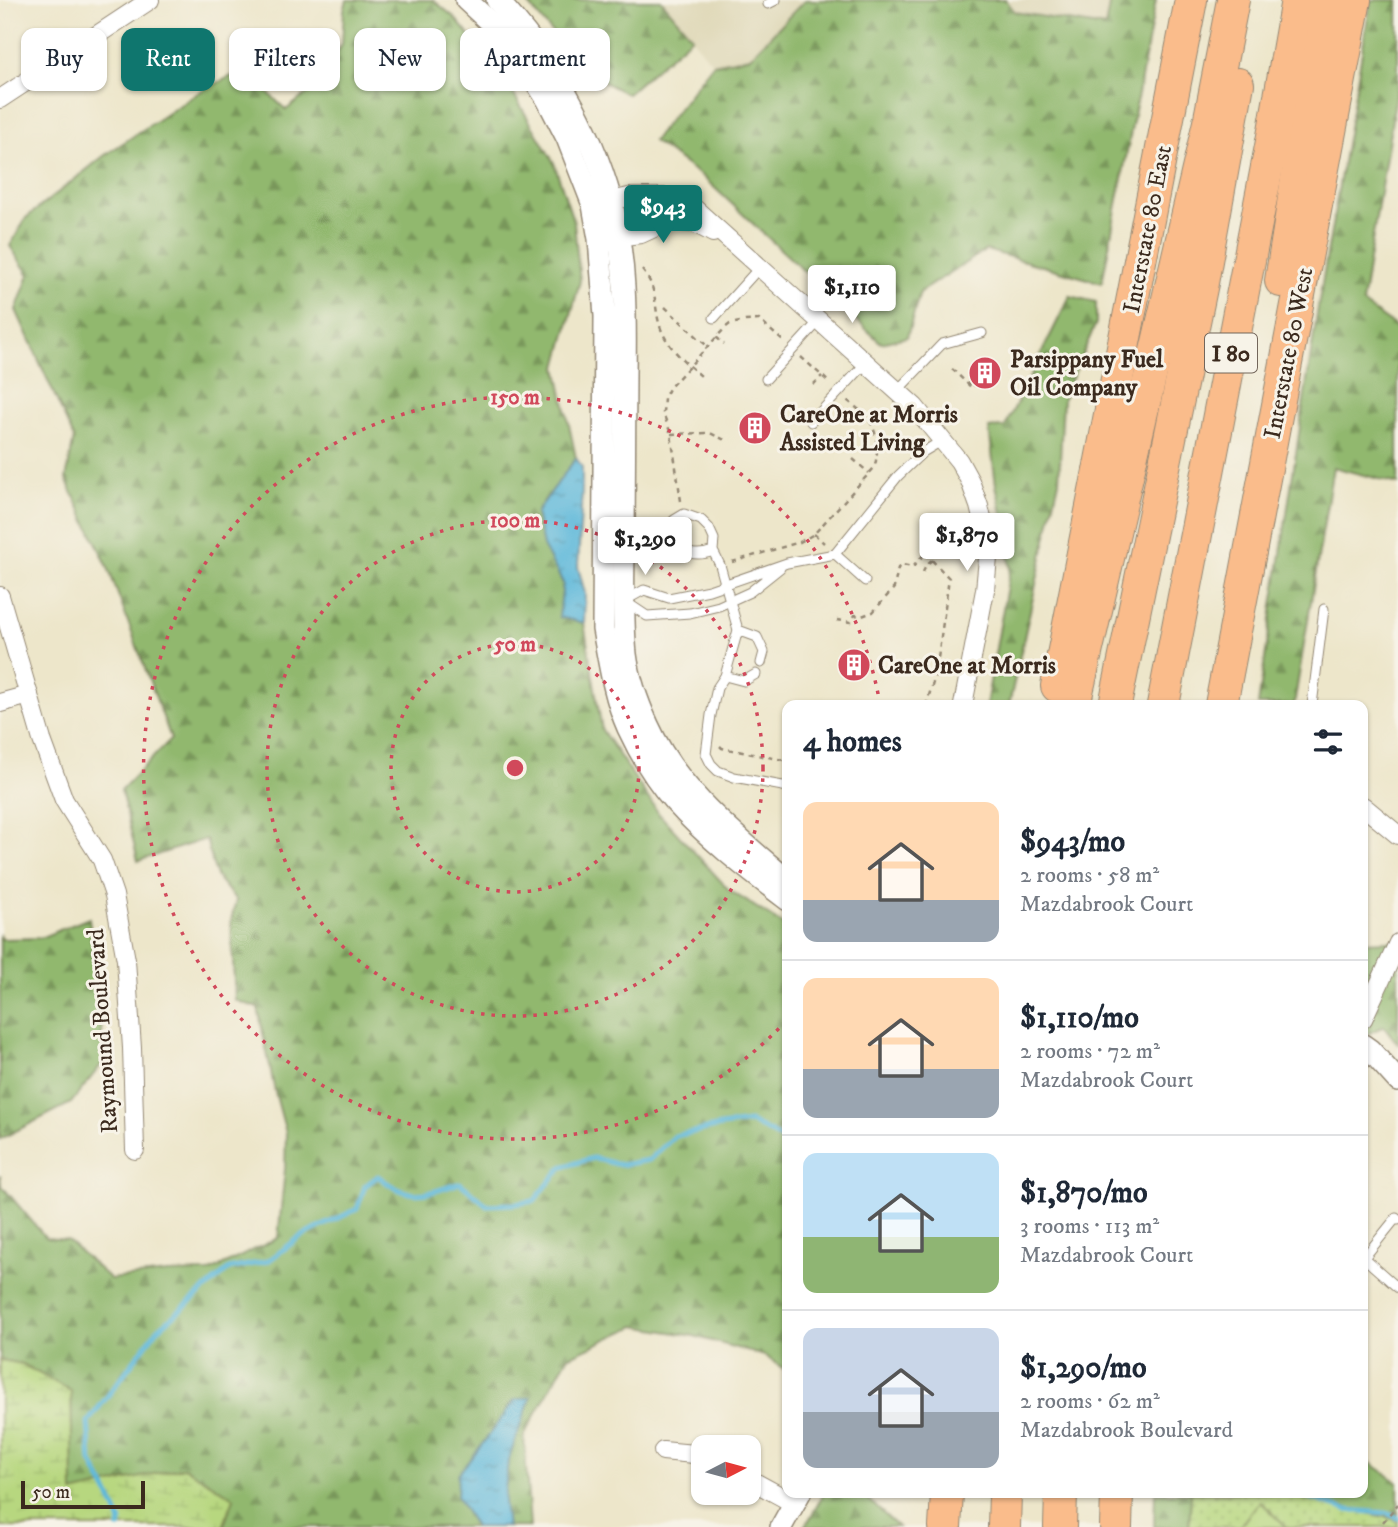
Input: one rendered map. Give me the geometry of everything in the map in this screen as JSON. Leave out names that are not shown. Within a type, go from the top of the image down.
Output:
[{"type":"highway","name":"Interstate 80 East","points":[[1055,700],[1191,0]]},
{"type":"highway","points":[[1075,700],[1210,118],[1233,0]]},
{"type":"highway","name":"I 80","points":[[1116,700],[1202,283],[1254,0]]},
{"type":"highway","name":"I 80","points":[[1164,700],[1297,0]]},
{"type":"highway","points":[[1221,700],[1240,542],[1325,0]]},
{"type":"highway","name":"Interstate 80 West","points":[[1221,700],[1355,0]]},
{"type":"highway","points":[[945,1527],[947,1498]]},
{"type":"highway","points":[[1004,1527],[1005,1498]]},
{"type":"highway","points":[[1060,1527],[1061,1498]]},
{"type":"highway","points":[[1116,1498],[1116,1527]]},
{"type":"street","points":[[0,99],[150,0]]},
{"type":"street","points":[[466,0],[494,26],[529,71],[547,99],[602,203]]},
{"type":"street","points":[[497,0],[537,47],[571,101],[585,130],[609,237],[605,316],[613,601],[631,678],[648,726],[685,784],[705,806],[782,876]]},
{"type":"street","points":[[602,203],[629,197],[664,197],[695,209],[915,407],[959,461],[979,506],[988,558],[985,590],[964,700]]},
{"type":"street","points":[[609,237],[641,234],[669,221],[694,223],[730,241]]},
{"type":"street","name":"Raymound Boulevard","points":[[0,596],[42,740],[64,800],[102,860],[114,895],[126,960],[135,1150]]},
{"type":"street","points":[[613,601],[603,629],[611,675],[627,726],[648,767],[674,800],[707,833],[782,895]]},
{"type":"street","points":[[0,703],[29,695]]},
{"type":"street","points":[[1368,810],[1398,835]]},
{"type":"street","points":[[1368,1008],[1398,943]]},
{"type":"street","points":[[1368,1049],[1398,1081]]},
{"type":"street","points":[[663,1451],[691,1454]]},
{"type":"street","points":[[761,1484],[782,1493]]},
{"type":"street","points":[[781,1527],[797,1499]]},
{"type":"lane","points":[[714,318],[759,268]]},
{"type":"lane","points":[[766,379],[819,321]]},
{"type":"lane","points":[[897,391],[942,344],[982,333]]},
{"type":"lane","points":[[811,422],[866,363]]},
{"type":"lane","points":[[613,601],[644,590],[668,598],[709,590],[787,563],[835,554],[898,476],[923,452],[943,440]]},
{"type":"lane","points":[[713,551],[703,555],[690,554],[679,547],[672,535],[674,520],[684,514],[701,520],[709,528],[714,539],[713,551],[720,565],[737,630],[725,676],[717,688],[706,754],[718,771],[734,777],[782,786]]},
{"type":"lane","points":[[835,554],[865,581]]},
{"type":"lane","points":[[613,601],[647,616],[690,613],[719,606],[750,592],[787,563]]},
{"type":"lane","points":[[1313,700],[1324,609]]},
{"type":"lane","points":[[737,630],[757,637],[764,652],[761,663]]},
{"type":"lane","points":[[725,676],[744,681],[756,674]]},
{"type":"lane","points":[[1368,1253],[1396,1218],[1398,1220]]},
{"type":"lane","points":[[1368,1262],[1398,1288]]},
{"type":"path","points":[[640,269],[652,284],[661,329],[674,350],[701,376]]},
{"type":"path","points":[[665,307],[707,346]]},
{"type":"path","points":[[687,502],[682,503],[671,434],[663,413],[664,398],[670,387],[730,324],[759,320],[868,418],[878,450],[874,468],[814,534],[800,542],[732,562]]},
{"type":"path","points":[[716,337],[724,344]]},
{"type":"path","points":[[952,369],[972,388],[976,382]]},
{"type":"path","points":[[813,385],[822,376]]},
{"type":"path","points":[[671,434],[710,433],[727,441]]},
{"type":"path","points":[[853,459],[869,473]]},
{"type":"path","points":[[814,534],[824,543]]},
{"type":"path","points":[[837,620],[851,622],[855,615],[873,612],[894,588],[898,568],[902,565],[913,567],[941,536]]},
{"type":"path","points":[[925,553],[949,578],[937,669],[927,700]]},
{"type":"path","points":[[923,572],[932,560]]},
{"type":"path","points":[[937,669],[956,673]]},
{"type":"path","points":[[718,743],[722,748],[782,760]]},
{"type":"path","points":[[1383,1522],[1398,1504]]},
{"type":"shaded area","points":[[661,0],[805,0],[750,57],[713,64]]},
{"type":"shaded area","points":[[1006,0],[1110,0],[1106,27],[1014,11]]},
{"type":"green space","points":[[347,0],[433,0],[463,28],[460,28],[460,91],[512,91],[554,163],[574,223],[580,281],[557,367],[576,458],[536,513],[544,546],[563,583],[560,617],[584,623],[602,730],[659,814],[729,890],[782,924],[782,1368],[765,1356],[694,1336],[635,1326],[568,1357],[524,1435],[530,1527],[223,1527],[234,1498],[184,1467],[73,1493],[71,1391],[22,1364],[0,1360],[0,1175],[1,1185],[46,1238],[67,1240],[110,1279],[209,1272],[278,1238],[286,1133],[258,1008],[235,1000],[231,921],[236,900],[216,876],[206,839],[138,861],[121,790],[171,739],[107,565],[66,479],[74,438],[16,310],[29,275],[10,246],[26,218],[105,155],[201,91],[215,91],[215,84],[229,77],[229,91],[266,91],[286,110],[311,91],[340,91]]},
{"type":"green space","points":[[525,0],[661,0],[692,37],[627,94],[610,85],[610,28],[548,28]]},
{"type":"green space","points":[[805,0],[1006,0],[1015,12],[1105,27],[1110,0],[1156,0],[1102,283],[986,250],[920,292],[907,337],[881,343],[703,177],[653,141],[713,64],[750,57]]},
{"type":"green space","points":[[1371,0],[1398,0],[1398,83],[1362,303],[1398,328],[1398,484],[1333,467],[1295,700],[1259,700],[1319,301]]},
{"type":"green space","points":[[1070,296],[1096,302],[1096,323],[1063,399],[1059,481],[1010,700],[987,700],[1010,569],[989,428],[1005,427]]},
{"type":"green space","points":[[89,918],[105,1060],[71,1103],[0,1139],[0,936],[2,939],[40,938]]},
{"type":"green space","points":[[1392,941],[1398,952],[1398,1044],[1384,1026],[1368,1034],[1368,942]]},
{"type":"green space","points":[[0,1360],[22,1364],[71,1391],[73,1493],[184,1467],[234,1498],[223,1527],[0,1527]]},
{"type":"green space","points":[[1368,1461],[1398,1482],[1398,1520],[1303,1498],[1368,1498]]},
{"type":"green space","points":[[821,1498],[866,1498],[898,1527],[805,1527]]},
{"type":"green space","points":[[1155,1498],[1191,1498],[1189,1527],[1154,1527]]},
{"type":"green space","points":[[1191,1498],[1303,1498],[1398,1520],[1398,1527],[1189,1527]]},
{"type":"green space","points":[[1260,1501],[1287,1527],[1239,1527]]},
{"type":"water","points":[[576,458],[582,467],[578,567],[585,593],[584,623],[559,617],[563,583],[543,546],[536,513]]},
{"type":"water","points":[[531,1397],[508,1461],[504,1501],[507,1527],[475,1527],[457,1497],[458,1474],[515,1400]]},
{"type":"waterway","points":[[119,1527],[121,1522],[91,1461],[88,1422],[157,1330],[229,1269],[268,1261],[300,1237],[357,1209],[365,1186],[378,1176],[399,1190],[409,1193],[427,1193],[460,1183],[487,1205],[514,1204],[534,1201],[562,1167],[593,1158],[621,1165],[649,1160],[675,1136],[750,1122],[782,1139]]},
{"type":"waterway","points":[[1311,1498],[1346,1510],[1386,1513],[1398,1518]]},
{"type":"place","name":"Parsippany Fuel Oil Company","points":[[985,373]]},
{"type":"place","name":"CareOne at Morris Assisted Living","points":[[755,428]]},
{"type":"place","name":"CareOne at Morris","points":[[854,665]]}]
